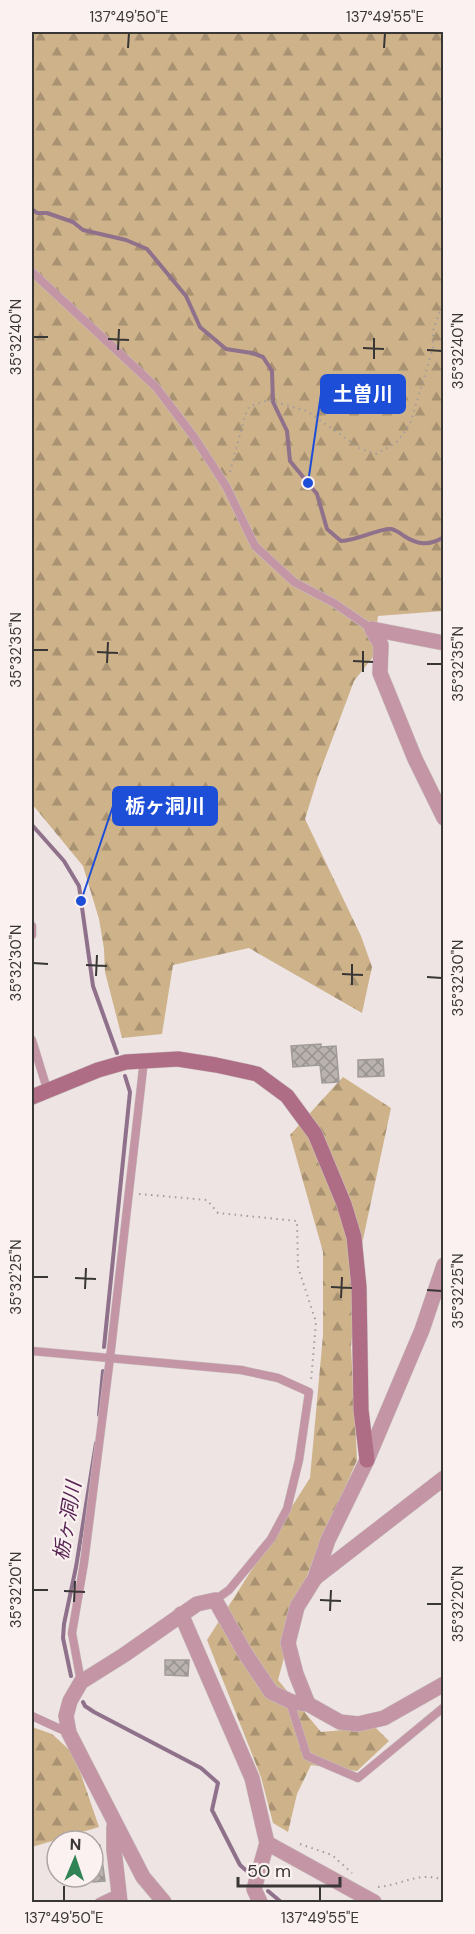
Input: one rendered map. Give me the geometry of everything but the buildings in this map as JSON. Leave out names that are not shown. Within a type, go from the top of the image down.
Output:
[{"type":"street","points":[[372,629],[444,643]]},
{"type":"street","points":[[372,629],[381,645],[380,673],[415,759],[444,818]]},
{"type":"street","points":[[32,1097],[98,1070],[126,1062],[178,1059],[257,1074],[287,1096],[315,1134],[344,1204],[354,1236],[359,1287],[361,1410],[368,1460]]},
{"type":"street","points":[[308,1704],[296,1674],[288,1643],[297,1606],[315,1578],[328,1540],[368,1460],[422,1330],[444,1265]]},
{"type":"street","points":[[315,1578],[444,1478]]},
{"type":"street","points":[[164,1902],[142,1877],[69,1733],[66,1716],[70,1701],[81,1682],[197,1604],[215,1600],[245,1653],[271,1692],[289,1701],[308,1704],[340,1722],[358,1724],[384,1718],[444,1683]]},
{"type":"street","points":[[181,1614],[252,1778],[267,1843],[254,1889],[260,1902]]},
{"type":"street","points":[[114,1824],[119,1898]]},
{"type":"street","points":[[267,1843],[374,1902]]},
{"type":"lane","points":[[32,272],[156,387],[195,437],[226,486],[255,546],[294,582],[334,603],[372,629]]},
{"type":"lane","points":[[32,926],[32,935]]},
{"type":"lane","points":[[32,1040],[47,1089]]},
{"type":"lane","points":[[81,1682],[72,1633],[84,1563],[110,1358],[144,1060]]},
{"type":"lane","points":[[32,1351],[241,1370],[278,1378],[309,1392],[299,1460],[287,1509],[271,1539],[228,1590],[215,1600]]},
{"type":"lane","points":[[289,1701],[307,1756],[358,1778],[444,1707]]},
{"type":"lane","points":[[32,1716],[69,1733]]},
{"type":"lane","points":[[99,1902],[119,1898]]},
{"type":"path","points":[[226,486],[249,407],[268,400],[308,411],[362,449],[376,454],[397,442],[410,424],[433,348],[433,332],[444,299]]},
{"type":"path","points":[[129,1193],[207,1200],[218,1213],[297,1221],[298,1267],[316,1322],[313,1375],[309,1392]]},
{"type":"path","points":[[293,1841],[332,1855],[356,1875]]},
{"type":"path","points":[[370,1885],[393,1886],[418,1876],[444,1880]]},
{"type":"green space","points":[[32,32],[443,32],[443,611],[378,616],[373,657],[354,681],[318,777],[305,819],[361,936],[372,967],[362,1013],[249,948],[173,965],[162,1034],[122,1038],[105,972],[99,919],[83,866],[32,804]]},
{"type":"green space","points":[[343,1077],[391,1108],[362,1244],[351,1346],[357,1460],[305,1580],[278,1680],[321,1732],[375,1727],[389,1741],[357,1771],[311,1765],[297,1794],[288,1832],[273,1823],[261,1777],[207,1640],[310,1478],[323,1335],[323,1252],[290,1135]]},
{"type":"green space","points":[[32,1727],[52,1734],[74,1754],[99,1827],[45,1829],[45,1843],[32,1847]]},
{"type":"waterway","points":[[32,209],[37,213],[47,213],[73,222],[83,230],[126,240],[147,249],[186,296],[200,327],[226,349],[263,357],[272,371],[273,402],[287,431],[290,461],[317,494],[327,529],[341,541],[391,529],[419,543],[433,542],[444,537]]},
{"type":"waterway","name":"栃ヶ洞川","points":[[32,825],[64,861],[79,886],[93,986],[117,1053]]},
{"type":"waterway","name":"栃ヶ洞川","points":[[104,1347],[130,1092],[125,1076]]},
{"type":"waterway","name":"栃ヶ洞川","points":[[99,1415],[103,1371]]},
{"type":"waterway","name":"栃ヶ洞川","points":[[71,1676],[63,1638],[64,1624],[76,1567],[96,1443]]},
{"type":"waterway","name":"栃ヶ洞川","points":[[83,1702],[94,1712],[201,1768],[218,1783],[212,1810],[240,1865],[249,1873]]},
{"type":"waterway","name":"栃ヶ洞川","points":[[268,1891],[281,1902]]},
{"type":"place","name":"土曽川","points":[[308,483]]},
{"type":"place","name":"栃ヶ洞川","points":[[81,901]]}]
